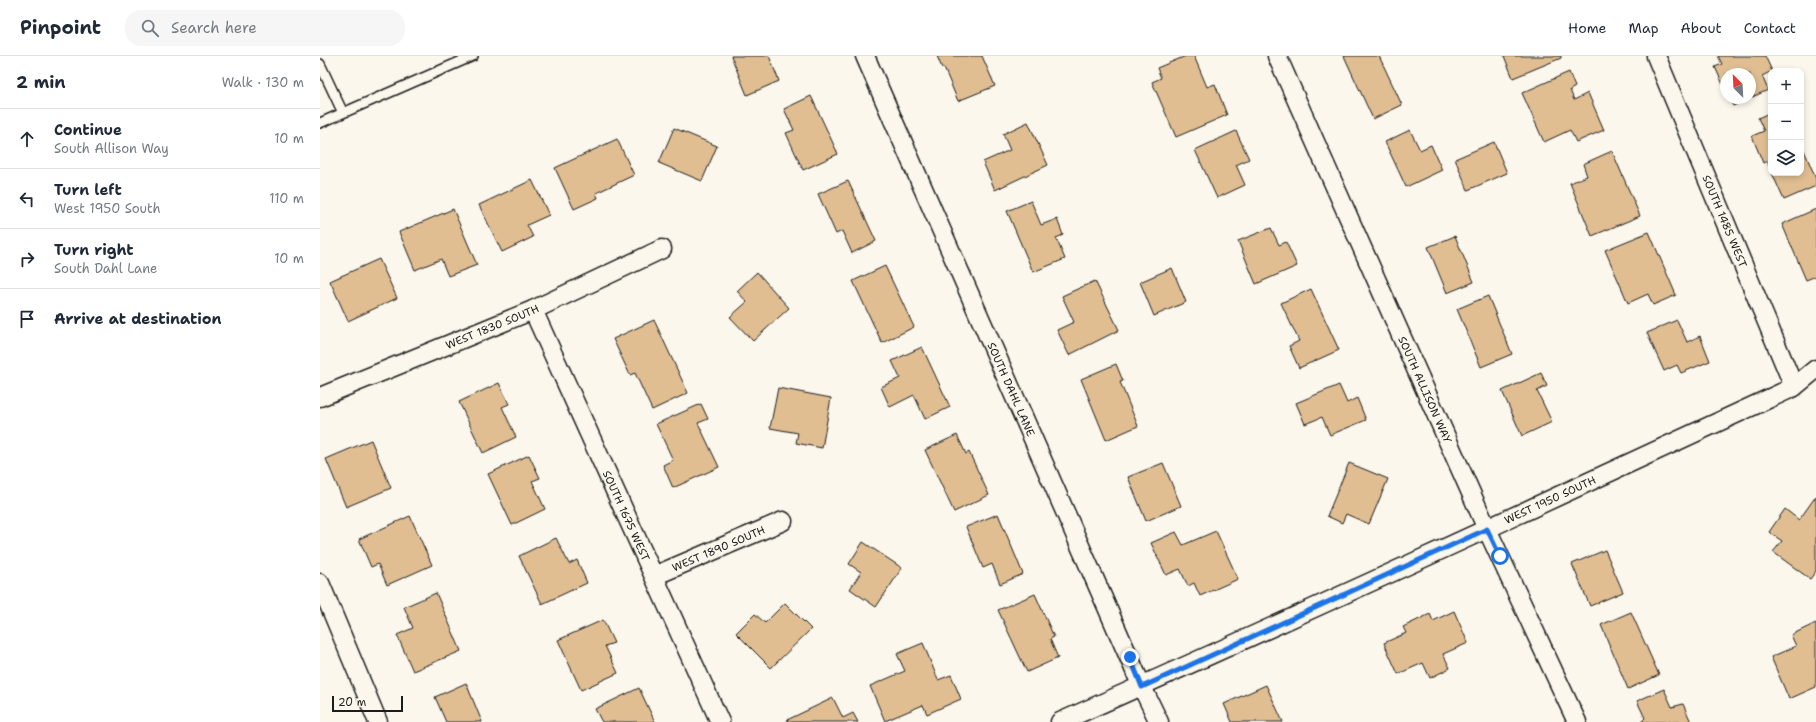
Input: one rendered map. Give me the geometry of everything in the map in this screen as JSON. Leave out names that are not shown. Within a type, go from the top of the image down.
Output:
[{"type":"street","name":"SOUTH DAHL LANE","points":[[865,56],[1142,687],[1159,722]]},
{"type":"street","name":"SOUTH ALLISON WAY","points":[[1277,56],[1487,529],[1577,722]]},
{"type":"street","name":"SOUTH 1485 WEST","points":[[1656,56],[1794,387]]},
{"type":"street","name":"WEST 1830 SOUTH","points":[[320,397],[533,310],[662,248]]},
{"type":"street","name":"SOUTH 1675 WEST","points":[[533,310],[720,722]]},
{"type":"street","name":"WEST 1950 SOUTH","points":[[1060,722],[1142,687],[1794,387],[1816,369]]},
{"type":"street","name":"WEST 1890 SOUTH","points":[[654,576],[783,520]]},
{"type":"street","points":[[320,583],[378,722]]},
{"type":"lane","points":[[320,123],[473,56]]},
{"type":"lane","points":[[320,64],[343,113]]},
{"type":"building","points":[[731,56],[769,56],[779,81],[747,95]]},
{"type":"building","points":[[937,56],[982,56],[995,86],[958,101],[944,68],[942,68]]},
{"type":"building","points":[[1186,56],[1194,56],[1207,87],[1215,84],[1227,115],[1176,137],[1152,82],[1161,78],[1157,68]]},
{"type":"building","points":[[1344,56],[1379,56],[1402,105],[1373,119]]},
{"type":"building","points":[[1504,56],[1561,56],[1561,58],[1513,78]]},
{"type":"building","points":[[1718,56],[1765,56],[1771,68],[1768,68],[1768,73],[1762,76],[1768,90],[1756,95],[1756,68],[1720,68],[1720,78],[1715,67],[1722,64]]},
{"type":"building","points":[[1569,72],[1575,87],[1570,90],[1574,100],[1588,93],[1604,130],[1576,142],[1570,130],[1544,142],[1522,93]]},
{"type":"building","points":[[811,96],[838,154],[803,170],[786,133],[794,130],[784,109]]},
{"type":"building","points":[[1768,113],[1768,163],[1767,161],[1763,163],[1752,136],[1764,131],[1758,118]]},
{"type":"building","points":[[1028,122],[1048,165],[995,190],[983,162],[1010,150],[1003,134]]},
{"type":"building","points":[[674,128],[717,146],[702,181],[659,163]]},
{"type":"building","points":[[1410,130],[1420,150],[1431,145],[1442,170],[1406,187],[1385,142]]},
{"type":"building","points":[[1236,131],[1249,159],[1236,165],[1245,185],[1217,198],[1195,150]]},
{"type":"building","points":[[617,139],[634,175],[596,193],[598,198],[574,209],[555,168]]},
{"type":"building","points":[[1494,142],[1507,173],[1468,190],[1455,159]]},
{"type":"building","points":[[1804,150],[1816,179],[1816,186],[1784,200],[1773,176],[1804,176]]},
{"type":"building","points":[[1612,151],[1640,216],[1592,236],[1570,183],[1587,176],[1583,164]]},
{"type":"building","points":[[532,180],[549,215],[527,225],[533,237],[502,252],[479,205]]},
{"type":"building","points":[[848,181],[876,241],[852,253],[842,231],[836,234],[818,194]]},
{"type":"building","points":[[1031,201],[1041,225],[1057,219],[1063,235],[1056,238],[1065,259],[1033,272],[1007,211]]},
{"type":"building","points":[[453,209],[477,265],[448,276],[441,259],[415,270],[399,232]]},
{"type":"building","points":[[1816,209],[1816,276],[1806,280],[1782,224]]},
{"type":"building","points":[[1271,228],[1279,245],[1286,242],[1297,266],[1256,284],[1238,241]]},
{"type":"building","points":[[1649,232],[1676,295],[1653,305],[1648,294],[1628,303],[1605,250]]},
{"type":"building","points":[[1455,236],[1474,282],[1447,293],[1428,247]]},
{"type":"building","points":[[379,259],[397,298],[348,321],[330,281]]},
{"type":"building","points":[[885,266],[914,327],[882,343],[853,281]]},
{"type":"building","points":[[1172,268],[1186,302],[1154,316],[1140,282]]},
{"type":"building","points":[[757,272],[789,308],[753,341],[730,317],[747,302],[737,291]]},
{"type":"building","points":[[1095,281],[1119,330],[1069,355],[1057,330],[1074,322],[1062,296]]},
{"type":"building","points":[[1311,289],[1339,350],[1299,368],[1289,346],[1299,341],[1281,303]]},
{"type":"building","points":[[1488,296],[1512,354],[1481,367],[1457,309]]},
{"type":"building","points":[[654,320],[688,393],[652,410],[635,373],[630,375],[613,339]]},
{"type":"building","points":[[1677,320],[1687,342],[1700,336],[1710,361],[1681,373],[1677,365],[1664,371],[1647,333]]},
{"type":"building","points":[[922,347],[950,407],[925,419],[914,395],[890,407],[881,387],[900,378],[892,361]]},
{"type":"building","points":[[1116,364],[1123,381],[1120,382],[1138,426],[1106,440],[1081,379]]},
{"type":"building","points":[[1541,373],[1547,386],[1537,391],[1552,422],[1522,436],[1502,391]]},
{"type":"building","points":[[499,383],[509,404],[502,407],[516,437],[483,453],[459,402]]},
{"type":"building","points":[[1339,385],[1347,403],[1357,398],[1366,420],[1330,435],[1322,417],[1305,424],[1296,403]]},
{"type":"building","points":[[778,388],[831,398],[822,448],[796,443],[798,433],[770,428]]},
{"type":"building","points":[[701,404],[708,419],[698,423],[719,467],[673,488],[663,465],[673,460],[656,424]]},
{"type":"building","points":[[957,435],[966,454],[969,452],[989,495],[954,512],[925,450]]},
{"type":"building","points":[[371,440],[391,488],[346,507],[326,459]]},
{"type":"building","points":[[529,455],[540,478],[532,481],[545,509],[512,525],[488,474]]},
{"type":"building","points":[[1163,463],[1181,506],[1146,521],[1128,477]]},
{"type":"building","points":[[1349,463],[1388,479],[1369,524],[1346,514],[1342,523],[1327,516]]},
{"type":"building","points":[[1816,496],[1816,571],[1810,579],[1773,552],[1782,541],[1769,532],[1785,509],[1799,520]]},
{"type":"building","points":[[998,514],[1023,574],[1000,584],[992,564],[983,568],[966,527]]},
{"type":"building","points":[[410,516],[432,565],[387,585],[378,564],[371,567],[359,539]]},
{"type":"building","points":[[1216,531],[1238,579],[1200,596],[1194,583],[1188,586],[1180,569],[1166,575],[1151,543],[1176,532],[1183,545]]},
{"type":"building","points":[[556,538],[569,564],[577,560],[587,583],[542,604],[519,556]]},
{"type":"building","points":[[863,542],[902,568],[876,607],[850,589],[861,572],[849,564]]},
{"type":"building","points":[[1605,550],[1623,592],[1590,606],[1572,564]]},
{"type":"building","points":[[436,593],[461,651],[413,671],[397,635],[413,628],[404,607]]},
{"type":"building","points":[[1035,594],[1054,637],[1050,639],[1058,658],[1027,672],[998,610]]},
{"type":"building","points":[[785,603],[811,629],[771,668],[736,633],[755,614],[765,623]]},
{"type":"building","points":[[1454,611],[1468,643],[1443,654],[1450,668],[1430,678],[1423,663],[1398,674],[1384,643],[1406,633],[1403,627],[1430,614],[1433,621]]},
{"type":"building","points":[[1631,612],[1659,675],[1628,689],[1601,625]]},
{"type":"building","points":[[603,620],[614,643],[605,646],[618,673],[581,690],[558,640]]},
{"type":"building","points":[[1816,623],[1816,687],[1789,699],[1771,657],[1796,646],[1791,635]]},
{"type":"building","points":[[923,643],[938,680],[951,675],[961,699],[927,714],[923,705],[885,721],[870,686],[905,671],[897,654]]},
{"type":"building","points":[[466,683],[482,722],[446,722],[435,697]]},
{"type":"building","points":[[1266,685],[1283,722],[1232,722],[1224,704]]},
{"type":"building","points":[[639,688],[655,722],[602,722],[595,709]]},
{"type":"building","points":[[1664,689],[1672,707],[1683,704],[1691,722],[1641,722],[1645,718],[1637,701]]},
{"type":"building","points":[[833,698],[843,718],[853,713],[858,722],[788,722],[787,720]]},
{"type":"route","points":[[1130,657],[1142,687],[1487,529],[1500,556]]}]
